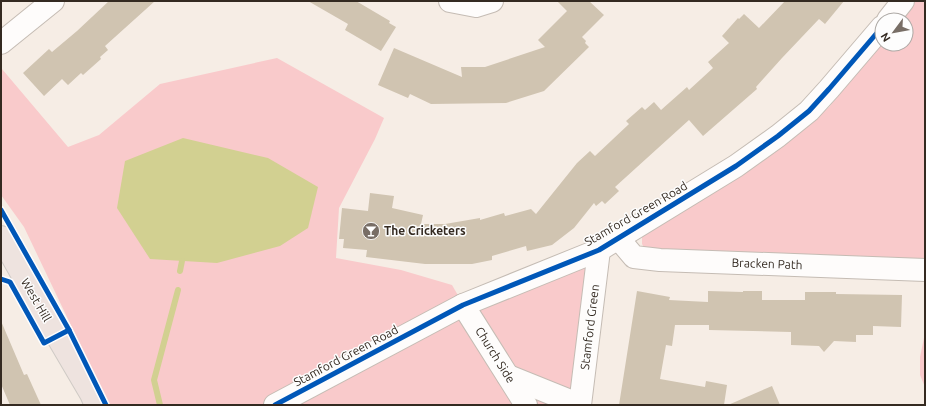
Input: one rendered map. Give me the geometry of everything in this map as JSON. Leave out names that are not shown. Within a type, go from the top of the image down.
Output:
[{"type":"main road","name":"West Hill","points":[[4,250],[91,394],[96,405]]},
{"type":"street","points":[[1,44],[53,1]]},
{"type":"street","points":[[450,1],[476,6],[492,1]]},
{"type":"street","points":[[894,12],[903,1]]},
{"type":"street","name":"Stamford Green Road","points":[[275,405],[463,305],[599,250],[736,166],[778,136],[809,111],[874,36]]},
{"type":"street","name":"Bracken Path","points":[[618,238],[634,256],[660,260],[925,270]]},
{"type":"street","name":"Stamford Green","points":[[508,376],[580,405],[599,250]]},
{"type":"street","name":"Church Side","points":[[463,305],[526,405]]},
{"type":"shaded area","points":[[916,1],[925,1],[925,261],[645,249],[642,244],[642,237],[791,139],[829,107],[875,52],[914,52],[914,12],[907,12]]},
{"type":"shaded area","points":[[277,58],[384,118],[375,139],[339,208],[336,258],[401,270],[452,285],[463,304],[591,259],[570,405],[109,405],[24,227],[1,195],[1,70],[2,69],[68,147],[99,135],[160,84]]},
{"type":"shaded area","points":[[183,138],[268,158],[318,187],[308,228],[280,246],[217,263],[150,259],[117,208],[125,161]]},
{"type":"shaded area","points":[[925,333],[925,387],[920,375],[920,357]]},
{"type":"building","points":[[109,1],[155,1],[105,46],[108,50],[100,57],[101,59],[83,75],[81,73],[68,85],[62,79],[44,96],[23,73],[49,49],[52,52]]},
{"type":"building","points":[[308,1],[356,1],[390,21],[389,23],[396,27],[381,51],[345,30],[348,24]]},
{"type":"building","points":[[557,1],[589,1],[604,15],[582,37],[589,47],[544,91],[506,103],[431,104],[410,94],[408,98],[378,85],[394,48],[462,77],[461,67],[485,67],[545,47],[538,40],[567,11]]},
{"type":"building","points":[[785,1],[844,1],[825,24],[819,19],[756,87],[757,89],[703,136],[689,120],[615,187],[619,191],[605,204],[602,201],[596,206],[594,203],[574,228],[552,245],[527,251],[526,246],[492,256],[492,260],[472,264],[425,264],[366,257],[367,250],[343,248],[344,239],[339,239],[342,208],[368,211],[370,193],[394,196],[392,208],[423,215],[421,224],[445,224],[480,218],[480,220],[504,213],[505,216],[531,209],[536,214],[577,163],[590,151],[595,156],[629,124],[626,121],[642,107],[645,110],[654,102],[661,110],[687,87],[689,90],[713,68],[708,62],[729,43],[722,36],[738,18],[739,19],[744,14],[759,28]]},
{"type":"building","points":[[637,291],[670,297],[669,300],[708,302],[708,291],[762,291],[762,300],[805,300],[805,292],[902,295],[901,327],[873,326],[873,335],[856,335],[856,342],[834,341],[824,352],[819,346],[791,345],[791,332],[709,330],[709,325],[675,325],[672,346],[666,345],[660,379],[705,387],[706,381],[727,385],[724,405],[619,405]]},
{"type":"building","points":[[1,321],[24,375],[27,374],[41,405],[10,405],[1,384]]},
{"type":"building","points":[[772,386],[780,405],[728,405]]},
{"type":"waterway","points":[[180,271],[182,261]]},
{"type":"waterway","points":[[160,405],[154,380],[178,290]]},
{"type":"cycle path","points":[[275,405],[463,305],[599,250],[736,166],[778,136],[809,111],[874,36]]},
{"type":"cycle path","points":[[1,210],[69,330],[106,405]]},
{"type":"cycle path","points":[[1,279],[10,282],[44,343],[69,330]]},
{"type":"place","name":"The Cricketers","points":[[371,231]]}]
